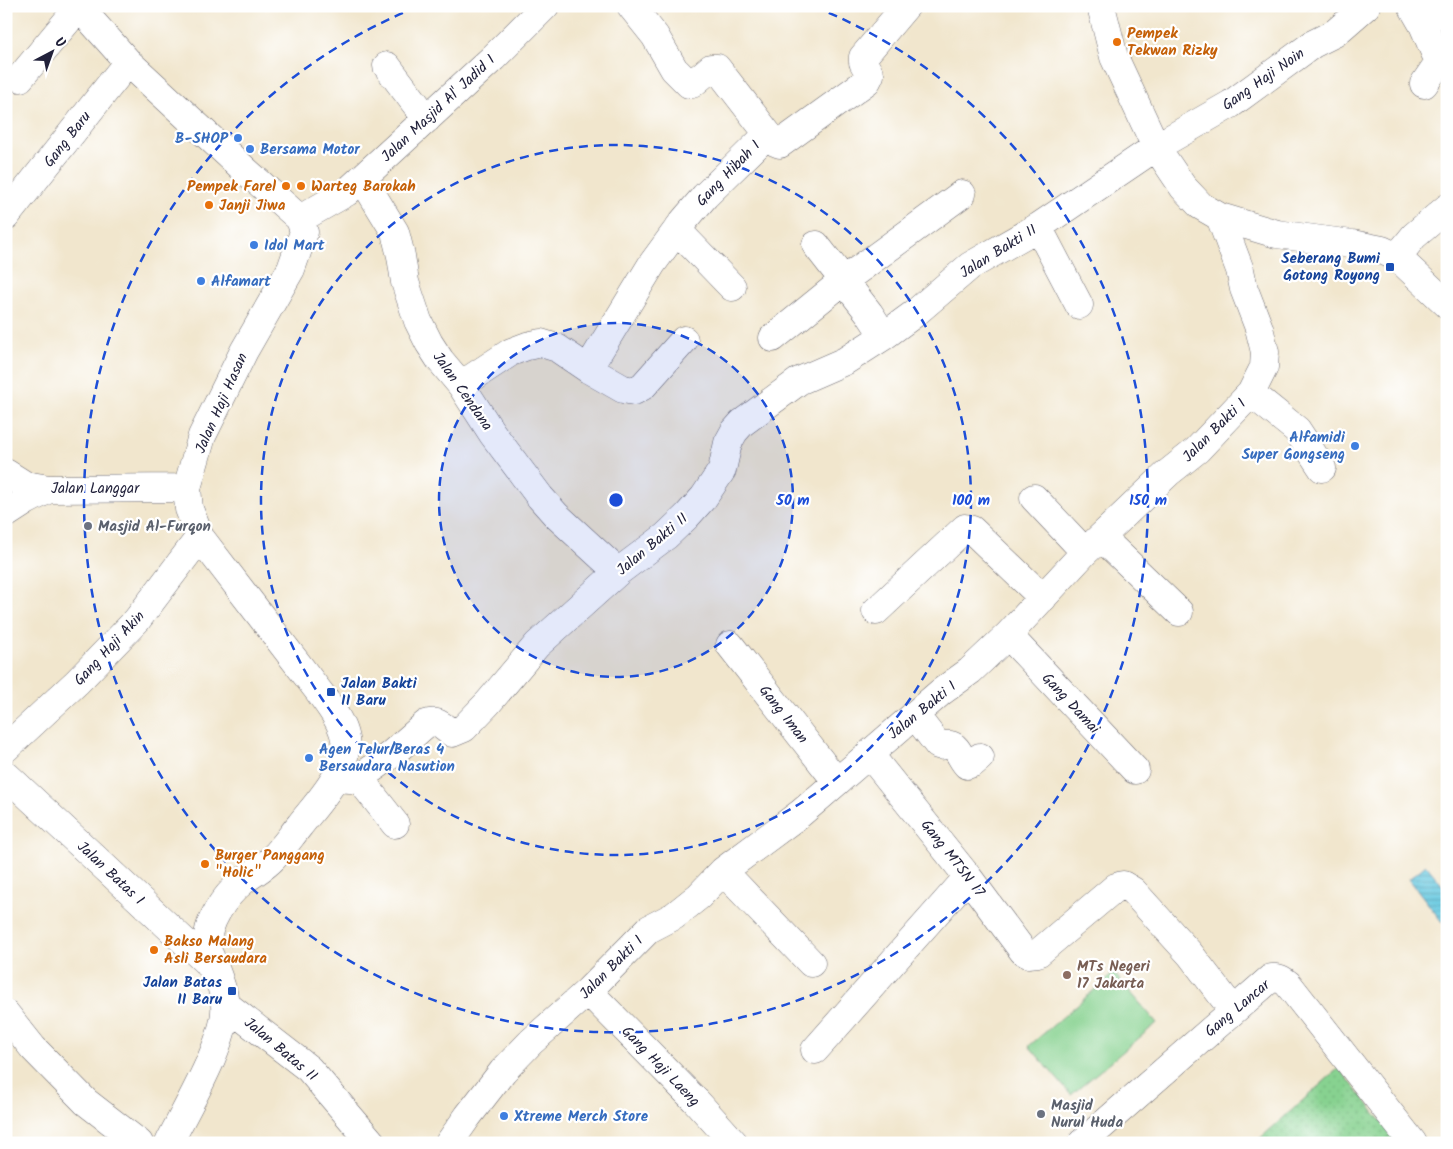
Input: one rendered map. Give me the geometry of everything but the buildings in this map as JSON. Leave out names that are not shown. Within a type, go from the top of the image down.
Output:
[{"type":"street","name":"Jalan Masjid Al' Jadid I","points":[[300,218],[347,192],[427,119],[545,6]]},
{"type":"street","points":[[631,6],[654,36],[674,69],[689,84],[692,84],[710,68],[717,68],[768,134]]},
{"type":"street","name":"Gang Hibah I","points":[[588,369],[652,264],[704,196],[768,134],[777,143],[782,142],[867,81],[870,75],[863,62],[863,57],[906,6]]},
{"type":"street","points":[[1101,6],[1114,57],[1156,147],[1183,187],[1202,206],[1220,217],[1277,234],[1369,246],[1382,250],[1396,257],[1447,304]]},
{"type":"street","name":"Gang Haji Noin","points":[[1156,147],[1231,104],[1313,44],[1334,33],[1366,6]]},
{"type":"street","points":[[1424,84],[1439,62],[1418,16],[1445,6]]},
{"type":"street","points":[[20,78],[78,7],[128,62],[246,172],[300,218]]},
{"type":"street","name":"Gang Baru","points":[[6,216],[128,62]]},
{"type":"street","points":[[387,66],[427,119]]},
{"type":"street","name":"Jalan Bakti II","points":[[348,777],[376,766],[432,721],[438,722],[452,732],[464,728],[488,703],[537,645],[618,572],[666,536],[704,497],[722,470],[728,442],[742,423],[799,381],[845,361],[884,336],[914,314],[970,266],[1038,227],[1156,147]]},
{"type":"street","name":"Jalan Cendana","points":[[362,178],[395,232],[405,282],[418,321],[440,360],[461,385],[492,433],[540,497],[556,515],[618,572]]},
{"type":"street","points":[[773,338],[843,281],[962,194]]},
{"type":"street","points":[[1396,257],[1414,236],[1447,208]]},
{"type":"street","name":"Jalan Bakti I","points":[[449,1143],[504,1071],[532,1042],[588,991],[649,929],[674,916],[699,896],[723,871],[771,836],[838,782],[915,714],[970,671],[1008,635],[1093,545],[1168,473],[1197,450],[1251,393],[1264,367],[1265,352],[1259,328],[1244,289],[1240,270],[1220,217]]},
{"type":"street","name":"Jalan Haji Hasan","points":[[220,987],[207,941],[208,931],[216,912],[241,883],[273,859],[325,795],[348,777],[346,746],[343,730],[337,718],[320,692],[200,537],[189,509],[187,488],[202,436],[209,421],[244,351],[296,257],[304,232],[300,218]]},
{"type":"street","points":[[1038,227],[1079,305]]},
{"type":"street","points":[[677,230],[732,287]]},
{"type":"street","points":[[816,245],[869,313],[884,336]]},
{"type":"street","points":[[461,385],[511,352],[541,343],[557,348],[588,369],[623,389],[634,392],[643,386],[684,340]]},
{"type":"street","points":[[1251,393],[1297,430],[1322,468]]},
{"type":"street","name":"Jalan Langgar","points":[[6,473],[25,485],[49,489],[187,488]]},
{"type":"street","points":[[6,514],[49,489]]},
{"type":"street","points":[[1034,498],[1179,612]]},
{"type":"street","points":[[876,612],[965,528],[972,530],[1043,598]]},
{"type":"street","name":"Gang Haji Akin","points":[[6,748],[77,682],[137,620],[200,537]]},
{"type":"street","name":"Gang Damai","points":[[1008,635],[1135,770]]},
{"type":"street","name":"Gang Iman","points":[[730,645],[838,782]]},
{"type":"street","points":[[915,714],[938,745],[942,747],[950,745],[953,747],[967,765],[980,757]]},
{"type":"street","name":"Gang MTSN 17","points":[[869,754],[1028,954],[1038,953],[1116,887],[1123,885],[1133,891],[1190,954],[1233,1010]]},
{"type":"street","name":"Jalan Batas I","points":[[6,775],[220,987]]},
{"type":"street","points":[[348,777],[395,824]]},
{"type":"street","points":[[723,871],[811,963]]},
{"type":"street","points":[[815,1050],[968,877]]},
{"type":"street","name":"Gang Lancar","points":[[1082,1143],[1271,978],[1284,980],[1413,1143]]},
{"type":"street","points":[[169,1143],[220,1037],[224,1022],[220,987]]},
{"type":"street","name":"Jalan Batas II","points":[[220,987],[309,1069],[372,1143]]},
{"type":"street","name":"Gang Haji Laeng","points":[[588,991],[696,1100],[734,1143]]},
{"type":"street","points":[[6,1014],[33,1048],[86,1102],[139,1143]]},
{"type":"green space","points":[[1114,973],[1157,1023],[1071,1095],[1029,1046]]},
{"type":"green space","points":[[1339,1068],[1399,1143],[1255,1143]]},
{"type":"water","points":[[1426,865],[1447,891],[1447,918],[1442,922],[1409,879]]},
{"type":"place","name":"Pempek Tekwan Rizky","points":[[1117,42]]},
{"type":"place","name":"B-SHOP","points":[[238,138]]},
{"type":"place","name":"Bersama Motor","points":[[250,149]]},
{"type":"place","name":"Pempek Farel","points":[[286,186]]},
{"type":"place","name":"Warteg Barokah","points":[[301,186]]},
{"type":"place","name":"Janji Jiwa","points":[[209,205]]},
{"type":"place","name":"Idol Mart","points":[[254,245]]},
{"type":"place","name":"Seberang Bumi Gotong Royong","points":[[1390,267]]},
{"type":"place","name":"Alfamart","points":[[201,281]]},
{"type":"place","name":"Alfamidi Super Gongseng","points":[[1355,446]]},
{"type":"place","name":"Masjid Al-Furqon","points":[[88,526]]},
{"type":"place","name":"Jalan Bakti II Baru","points":[[331,692]]},
{"type":"place","name":"Agen Telur/Beras 4 Bersaudara Nasution","points":[[309,758]]},
{"type":"place","name":"Burger Panggang \"Holic\"","points":[[205,864]]},
{"type":"place","name":"Bakso Malang Asli Bersaudara","points":[[154,950]]},
{"type":"place","name":"MTs Negeri 17 Jakarta","points":[[1067,975]]},
{"type":"place","name":"Jalan Batas II Baru","points":[[232,991]]},
{"type":"place","name":"Masjid Nurul Huda","points":[[1041,1114]]},
{"type":"place","name":"Xtreme Merch Store","points":[[504,1116]]}]
